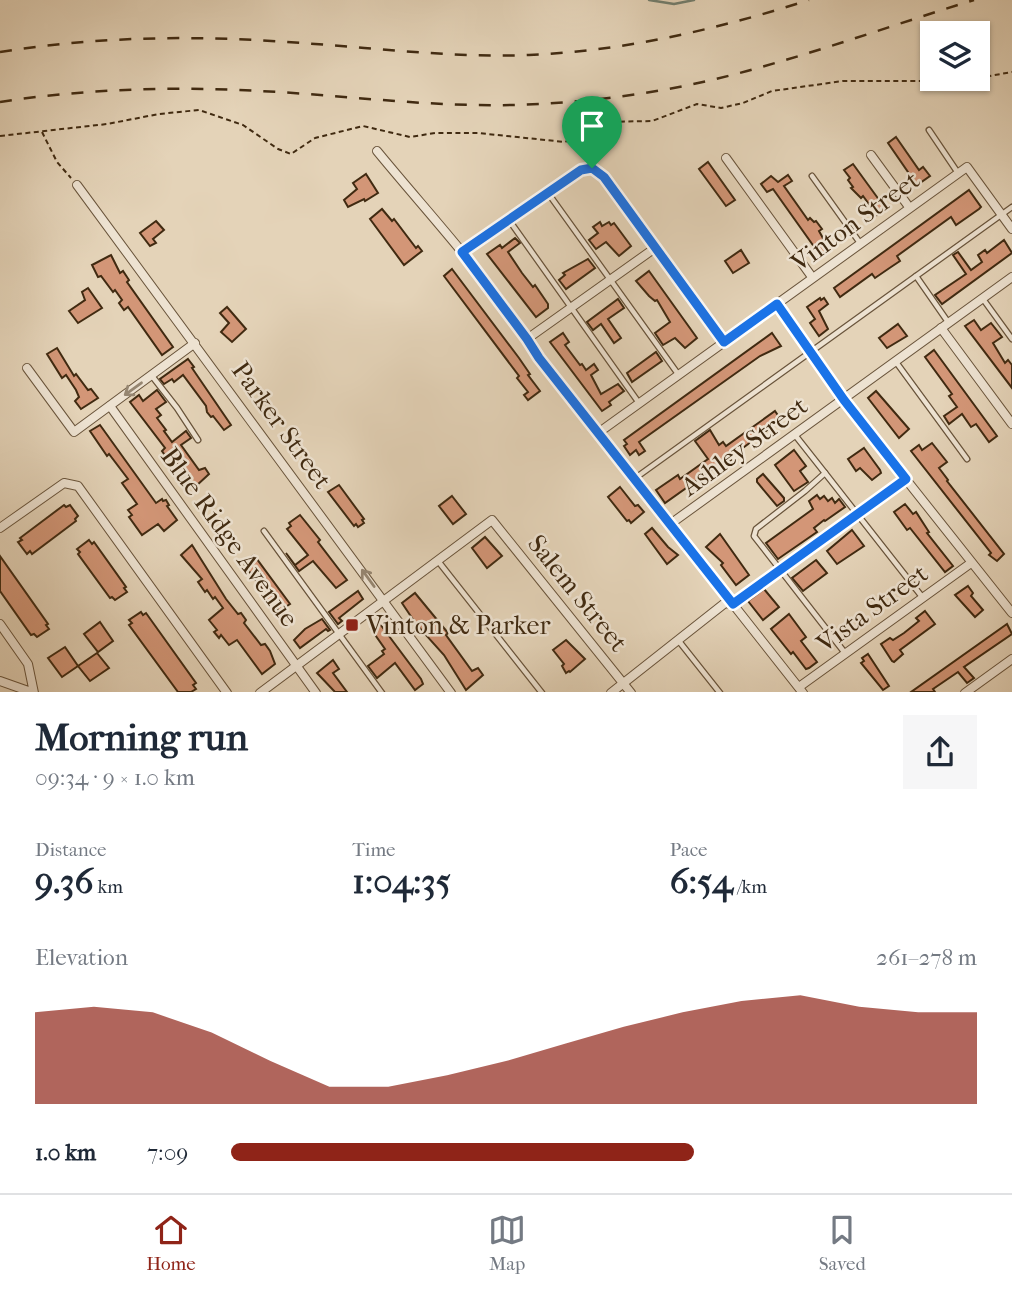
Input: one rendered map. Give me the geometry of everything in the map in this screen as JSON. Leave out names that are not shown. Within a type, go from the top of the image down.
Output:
[{"type":"street","points":[[377,151],[462,252],[633,480],[801,690]]},
{"type":"street","points":[[871,155],[909,207]]},
{"type":"street","points":[[726,158],[812,277]]},
{"type":"street","name":"Vinton Street","points":[[597,433],[967,167],[1001,215]]},
{"type":"street","points":[[462,252],[581,170],[592,168],[604,177],[724,342]]},
{"type":"street","name":"Parker Street","points":[[77,185],[451,692]]},
{"type":"street","points":[[1001,215],[1012,229]]},
{"type":"street","points":[[527,339],[655,248]]},
{"type":"street","name":"Ashley Street","points":[[669,525],[1012,277]]},
{"type":"street","points":[[777,304],[844,400],[1012,614]]},
{"type":"street","points":[[945,326],[1012,424]]},
{"type":"street","points":[[27,368],[74,432],[195,343]]},
{"type":"street","name":"Blue Ridge Avenue","points":[[110,406],[316,692]]},
{"type":"street","points":[[611,692],[725,603],[733,604],[906,479]]},
{"type":"street","points":[[0,528],[58,486],[64,483],[78,486],[227,692]]},
{"type":"street","name":"Salem Street","points":[[438,561],[492,520],[631,692]]},
{"type":"street","points":[[260,692],[438,561]]},
{"type":"street","name":"Vista Street","points":[[801,690],[845,653],[971,563]]},
{"type":"street","points":[[0,624],[28,664],[34,692]]},
{"type":"street","points":[[965,692],[1012,659]]},
{"type":"street","points":[[0,681],[34,692]]},
{"type":"lane","points":[[929,130],[958,173]]},
{"type":"lane","points":[[812,176],[860,243]]},
{"type":"lane","points":[[548,192],[679,374]]},
{"type":"lane","points":[[633,480],[1012,207]]},
{"type":"lane","points":[[509,220],[639,403]]},
{"type":"lane","points":[[916,276],[945,326]]},
{"type":"lane","points":[[982,298],[1012,339]]},
{"type":"lane","points":[[896,361],[967,459]]},
{"type":"lane","points":[[152,375],[198,440]]},
{"type":"lane","points":[[795,435],[923,598]]},
{"type":"lane","points":[[825,473],[756,529],[754,536],[845,653]]},
{"type":"lane","points":[[264,531],[382,692]]},
{"type":"lane","points":[[438,561],[541,692]]},
{"type":"lane","points":[[678,639],[720,692]]},
{"type":"path","points":[[990,76],[1012,72]]},
{"type":"path","points":[[0,136],[199,110],[243,125],[278,149],[291,154],[315,138],[363,127],[410,136],[478,133],[565,142],[601,122],[652,121],[697,104],[721,108],[743,103],[772,91],[843,81],[920,81]]},
{"type":"path","points":[[42,131],[57,162],[77,185]]},
{"type":"building","points":[[896,137],[919,170],[923,167],[930,176],[917,185],[888,143]]},
{"type":"building","points":[[708,162],[735,200],[726,206],[699,169]]},
{"type":"building","points":[[853,164],[885,208],[877,215],[863,196],[861,198],[851,188],[853,187],[848,180],[850,178],[844,170]]},
{"type":"building","points":[[366,174],[378,193],[348,207],[344,200],[357,189],[353,183]]},
{"type":"building","points":[[788,175],[792,181],[784,186],[808,220],[810,218],[816,221],[822,229],[819,231],[829,249],[820,255],[773,189],[767,192],[761,184],[771,176],[778,182]]},
{"type":"building","points":[[969,190],[981,207],[979,209],[956,225],[951,217],[897,256],[900,261],[875,278],[872,274],[840,297],[834,288]]},
{"type":"building","points":[[382,209],[392,221],[394,219],[416,248],[418,246],[422,251],[404,265],[370,219]]},
{"type":"building","points":[[156,221],[164,230],[153,239],[156,243],[150,246],[140,233]]},
{"type":"building","points":[[600,222],[602,226],[609,222],[611,225],[614,223],[631,246],[619,256],[606,242],[596,249],[589,240],[598,233],[593,227]]},
{"type":"building","points":[[515,238],[520,243],[508,252],[548,304],[548,308],[536,317],[487,254],[500,245],[502,248]]},
{"type":"building","points":[[1004,240],[1012,253],[942,304],[935,295],[966,274],[953,255],[958,252],[971,270],[982,262],[978,255],[985,250],[987,253]]},
{"type":"building","points":[[741,250],[749,263],[733,273],[725,261]]},
{"type":"building","points":[[111,255],[120,273],[123,271],[129,280],[127,282],[173,347],[162,355],[128,307],[124,310],[119,303],[122,300],[115,290],[113,292],[101,276],[98,277],[92,265]]},
{"type":"building","points":[[588,259],[595,268],[566,289],[559,280],[565,275],[563,273]]},
{"type":"building","points":[[452,269],[519,358],[540,391],[528,400],[524,395],[528,392],[517,378],[519,376],[444,276]]},
{"type":"building","points":[[649,271],[697,338],[685,348],[675,338],[663,345],[655,333],[670,322],[657,300],[649,296],[636,281]]},
{"type":"building","points":[[88,288],[102,308],[78,323],[69,311],[85,300],[82,292]]},
{"type":"building","points":[[824,298],[828,304],[819,311],[828,329],[819,336],[810,323],[815,319],[807,307]]},
{"type":"building","points":[[618,299],[624,308],[608,319],[621,338],[614,343],[601,324],[593,330],[587,322]]},
{"type":"building","points":[[227,307],[246,329],[232,342],[221,332],[229,323],[220,313]]},
{"type":"building","points":[[974,320],[981,330],[991,323],[1002,337],[993,343],[1005,363],[1008,360],[1012,365],[1012,388],[965,326]]},
{"type":"building","points":[[898,324],[907,336],[887,348],[879,338]]},
{"type":"building","points":[[563,333],[569,342],[565,345],[580,365],[586,370],[594,364],[598,370],[591,375],[601,394],[618,384],[624,391],[602,411],[550,342]]},
{"type":"building","points":[[772,333],[781,346],[760,356],[639,442],[645,451],[639,455],[636,450],[630,455],[624,446],[627,444],[624,440]]},
{"type":"building","points":[[57,348],[74,376],[76,374],[98,398],[81,409],[75,401],[79,397],[76,390],[66,375],[62,378],[47,354]]},
{"type":"building","points":[[934,350],[997,436],[989,442],[976,424],[971,427],[962,414],[949,424],[944,416],[957,407],[949,396],[952,394],[925,357]]},
{"type":"building","points":[[656,352],[662,361],[632,382],[627,373]]},
{"type":"building","points":[[188,359],[231,425],[224,430],[207,412],[206,406],[183,375],[174,382],[172,379],[164,384],[160,379]]},
{"type":"building","points":[[157,390],[166,402],[156,409],[161,415],[157,418],[166,430],[164,431],[172,442],[186,431],[191,438],[181,445],[199,470],[205,468],[209,474],[195,487],[180,464],[170,455],[167,458],[162,451],[165,448],[130,402],[139,395],[143,401]]},
{"type":"building","points":[[876,391],[909,429],[899,438],[868,398]]},
{"type":"building","points":[[775,411],[781,420],[729,458],[731,460],[721,468],[715,472],[713,469],[665,503],[656,490],[678,475],[680,479],[708,459],[695,441],[710,430],[719,445],[723,442],[726,446]]},
{"type":"building","points":[[100,425],[156,503],[162,499],[166,500],[177,520],[164,531],[158,524],[142,535],[129,517],[132,515],[128,510],[137,504],[122,483],[128,479],[109,454],[107,456],[90,431]]},
{"type":"building","points":[[932,443],[947,462],[939,468],[947,481],[1004,554],[997,561],[989,555],[991,553],[911,451],[919,445],[922,450]]},
{"type":"building","points":[[864,448],[881,473],[872,480],[860,468],[856,471],[848,459]]},
{"type":"building","points":[[794,450],[806,466],[800,471],[808,482],[794,491],[775,465]]},
{"type":"building","points":[[763,474],[784,498],[777,506],[757,482]]},
{"type":"building","points":[[339,485],[364,519],[364,523],[358,527],[356,524],[354,526],[328,492]]},
{"type":"building","points":[[620,487],[635,506],[638,505],[644,512],[631,523],[608,497]]},
{"type":"building","points":[[817,495],[820,499],[824,496],[828,501],[832,498],[835,503],[839,499],[845,507],[824,520],[814,528],[817,532],[778,559],[766,543],[813,509],[809,501]]},
{"type":"building","points":[[452,496],[466,514],[453,524],[439,506]]},
{"type":"building","points":[[905,504],[913,514],[916,512],[929,532],[927,533],[953,566],[945,572],[894,512]]},
{"type":"building","points":[[64,505],[70,505],[78,516],[76,521],[32,554],[30,551],[27,554],[18,542],[22,540],[20,538]]},
{"type":"building","points":[[300,515],[347,580],[336,588],[313,561],[299,571],[286,553],[295,565],[308,555],[287,529],[291,526],[289,523]]},
{"type":"building","points":[[652,528],[678,555],[667,564],[645,534]]},
{"type":"building","points":[[852,530],[864,546],[837,564],[827,551]]},
{"type":"building","points":[[720,534],[749,575],[736,585],[721,565],[723,563],[706,547]]},
{"type":"building","points":[[485,537],[502,556],[487,568],[472,548]]},
{"type":"building","points":[[89,540],[92,544],[94,542],[126,587],[124,588],[127,592],[115,600],[110,598],[78,554],[80,552],[77,549]]},
{"type":"building","points":[[192,545],[226,599],[238,614],[241,613],[246,620],[244,623],[261,645],[265,644],[270,651],[275,664],[262,674],[237,640],[229,645],[221,635],[219,638],[214,632],[217,630],[209,620],[223,608],[215,597],[213,599],[207,590],[205,592],[198,582],[202,579],[181,555]]},
{"type":"building","points":[[254,555],[290,604],[279,611],[275,611],[265,597],[267,595],[245,566],[244,561]]},
{"type":"building","points":[[0,556],[48,624],[46,625],[49,629],[37,637],[31,635],[0,591]]},
{"type":"building","points":[[816,560],[827,573],[803,591],[792,578]]},
{"type":"building","points":[[968,586],[973,593],[971,596],[983,610],[975,617],[955,595]]},
{"type":"building","points":[[764,589],[779,607],[763,620],[748,601]]},
{"type":"building","points":[[358,591],[363,599],[339,618],[342,621],[338,624],[329,612]]},
{"type":"building","points":[[415,593],[448,633],[446,635],[472,671],[478,668],[483,675],[466,690],[444,655],[416,624],[402,603]]},
{"type":"building","points":[[925,611],[935,624],[900,650],[903,654],[892,661],[881,644],[904,633],[919,621],[916,618]]},
{"type":"building","points":[[141,612],[143,615],[146,613],[196,683],[193,685],[196,689],[191,692],[178,692],[129,625],[132,623],[129,620]]},
{"type":"building","points":[[789,614],[806,637],[801,641],[817,662],[809,668],[806,669],[793,652],[791,654],[771,629]]},
{"type":"building","points":[[322,619],[330,630],[326,629],[300,648],[294,640],[305,629]]},
{"type":"building","points":[[100,622],[113,641],[98,652],[84,634]]},
{"type":"building","points":[[380,624],[421,679],[423,684],[415,690],[395,663],[377,678],[368,666],[384,654],[382,651],[385,649],[371,629]]},
{"type":"building","points":[[1007,624],[1012,634],[964,667],[974,678],[967,683],[958,672],[933,689],[935,692],[911,692]]},
{"type":"building","points":[[566,640],[585,659],[566,673],[562,666],[564,664],[553,650]]},
{"type":"building","points":[[65,647],[78,666],[62,677],[48,658]]},
{"type":"building","points":[[97,653],[109,668],[90,681],[78,666]]},
{"type":"building","points":[[868,654],[889,686],[883,690],[861,663],[864,661],[862,658]]},
{"type":"building","points":[[333,660],[339,669],[333,673],[347,692],[335,692],[317,673]]},
{"type":"waterway","points":[[649,0],[674,4],[694,0]]},
{"type":"railway","points":[[0,52],[113,40],[188,38],[264,40],[444,54],[500,56],[565,53],[671,37],[809,0]]},
{"type":"railway","points":[[0,102],[96,91],[162,89],[259,91],[480,105],[601,99],[689,85],[747,71],[974,0]]},
{"type":"place","name":"Vinton & Parker","points":[[352,625]]},
{"type":"route","points":[[592,168],[604,177],[724,342],[777,304],[844,400],[906,479],[733,604],[539,358],[462,252],[581,170],[592,168]]}]
